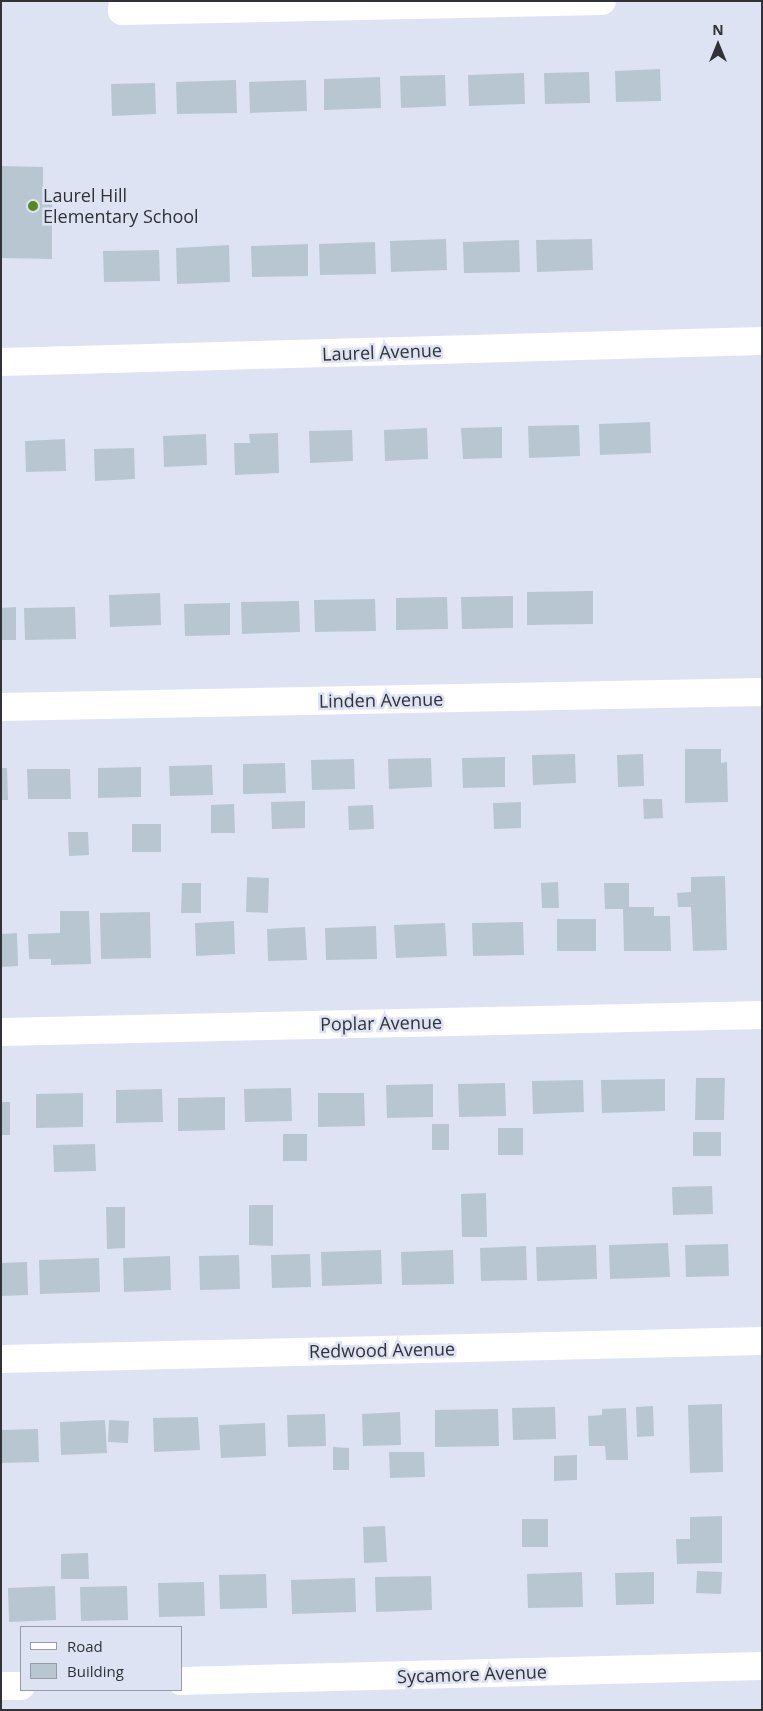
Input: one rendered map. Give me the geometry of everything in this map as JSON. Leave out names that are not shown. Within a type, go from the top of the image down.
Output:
[{"type":"street","points":[[122,6],[602,1]]},
{"type":"street","name":"Laurel Avenue","points":[[1,362],[762,342]]},
{"type":"street","name":"Linden Avenue","points":[[1,707],[762,692]]},
{"type":"street","name":"Poplar Avenue","points":[[1,1032],[762,1015]]},
{"type":"street","name":"Redwood Avenue","points":[[1,1359],[762,1340]]},
{"type":"street","name":"Sycamore Avenue","points":[[182,1682],[762,1666]]},
{"type":"street","points":[[1,1686],[20,1686]]},
{"type":"building","points":[[660,69],[661,101],[616,102],[615,71]]},
{"type":"building","points":[[589,72],[590,103],[545,104],[544,73]]},
{"type":"building","points":[[524,73],[525,104],[469,106],[468,75]]},
{"type":"building","points":[[445,75],[446,106],[401,108],[400,76]]},
{"type":"building","points":[[380,77],[381,108],[324,110],[324,79]]},
{"type":"building","points":[[236,80],[237,113],[177,114],[176,82]]},
{"type":"building","points":[[306,80],[307,111],[250,113],[249,82]]},
{"type":"building","points":[[155,83],[156,114],[112,116],[111,84]]},
{"type":"building","points":[[1,166],[43,167],[43,204],[52,204],[52,259],[1,258]]},
{"type":"building","points":[[446,239],[447,270],[391,272],[390,241]]},
{"type":"building","points":[[592,239],[593,270],[537,272],[536,240]]},
{"type":"building","points":[[519,240],[520,272],[464,273],[463,242]]},
{"type":"building","points":[[375,242],[376,274],[320,275],[319,244]]},
{"type":"building","points":[[308,244],[308,276],[252,277],[251,246]]},
{"type":"building","points":[[229,245],[230,282],[177,284],[176,248]]},
{"type":"building","points":[[159,250],[160,281],[104,282],[103,251]]},
{"type":"building","points":[[650,422],[651,453],[600,455],[599,424]]},
{"type":"building","points":[[579,425],[580,456],[529,458],[528,426]]},
{"type":"building","points":[[502,427],[502,458],[463,459],[461,428]]},
{"type":"building","points":[[427,428],[428,459],[385,461],[384,430]]},
{"type":"building","points":[[352,430],[353,461],[310,463],[309,431]]},
{"type":"building","points":[[278,433],[279,473],[235,475],[234,443],[250,443],[249,434]]},
{"type":"building","points":[[206,434],[207,465],[164,467],[163,436]]},
{"type":"building","points":[[65,439],[66,471],[26,472],[25,441]]},
{"type":"building","points":[[134,448],[135,479],[95,481],[94,449]]},
{"type":"building","points":[[593,591],[593,624],[527,625],[527,592]]},
{"type":"building","points":[[160,593],[161,625],[110,627],[109,595]]},
{"type":"building","points":[[513,596],[513,628],[462,629],[461,597]]},
{"type":"building","points":[[447,597],[448,629],[396,630],[396,598]]},
{"type":"building","points":[[375,599],[376,631],[315,632],[314,600]]},
{"type":"building","points":[[299,601],[300,632],[242,634],[241,602]]},
{"type":"building","points":[[230,603],[230,635],[185,636],[184,604]]},
{"type":"building","points":[[16,607],[16,640],[1,640],[1,608]]},
{"type":"building","points":[[75,607],[76,639],[25,640],[24,608]]},
{"type":"building","points":[[685,749],[721,749],[721,763],[727,762],[728,802],[685,803]]},
{"type":"building","points":[[575,754],[576,783],[533,785],[532,755]]},
{"type":"building","points":[[643,754],[644,786],[618,787],[617,755]]},
{"type":"building","points":[[505,757],[505,787],[463,788],[462,758]]},
{"type":"building","points":[[431,758],[432,787],[389,789],[388,759]]},
{"type":"building","points":[[354,759],[355,789],[312,790],[311,760]]},
{"type":"building","points":[[285,763],[286,793],[243,794],[243,764]]},
{"type":"building","points":[[212,765],[213,795],[170,796],[169,766]]},
{"type":"building","points":[[141,767],[141,797],[98,798],[98,768]]},
{"type":"building","points":[[1,768],[7,768],[8,800],[1,800]]},
{"type":"building","points":[[27,769],[70,769],[71,799],[28,799]]},
{"type":"building","points":[[643,799],[662,799],[663,818],[644,819]]},
{"type":"building","points":[[305,801],[305,828],[272,829],[271,802]]},
{"type":"building","points":[[521,802],[521,828],[494,829],[493,803]]},
{"type":"building","points":[[234,804],[235,833],[211,833],[211,805]]},
{"type":"building","points":[[373,805],[374,829],[349,830],[348,806]]},
{"type":"building","points":[[132,824],[161,824],[161,852],[132,852]]},
{"type":"building","points":[[68,832],[88,832],[89,855],[69,856]]},
{"type":"building","points":[[725,876],[727,950],[693,951],[691,907],[678,907],[677,893],[691,892],[691,877]]},
{"type":"building","points":[[247,877],[269,878],[268,913],[246,912]]},
{"type":"building","points":[[558,882],[559,908],[542,908],[541,883]]},
{"type":"building","points":[[182,883],[201,883],[201,913],[181,913]]},
{"type":"building","points":[[604,883],[629,883],[629,907],[654,907],[654,916],[670,916],[671,951],[624,951],[623,909],[605,909]]},
{"type":"building","points":[[60,911],[89,911],[91,964],[51,965],[51,959],[29,959],[28,934],[60,933]]},
{"type":"building","points":[[150,912],[151,958],[101,959],[100,913]]},
{"type":"building","points":[[557,919],[596,919],[596,951],[557,951]]},
{"type":"building","points":[[234,921],[235,954],[196,956],[195,923]]},
{"type":"building","points":[[523,922],[524,955],[473,956],[472,923]]},
{"type":"building","points":[[445,923],[447,956],[396,958],[394,925]]},
{"type":"building","points":[[376,926],[377,959],[326,960],[325,928]]},
{"type":"building","points":[[305,927],[307,960],[268,961],[267,929]]},
{"type":"building","points":[[17,933],[18,966],[1,967],[1,934]]},
{"type":"building","points":[[696,1078],[725,1078],[724,1120],[695,1120]]},
{"type":"building","points":[[665,1079],[665,1111],[602,1113],[601,1080]]},
{"type":"building","points":[[583,1080],[584,1112],[533,1114],[532,1081]]},
{"type":"building","points":[[505,1083],[506,1116],[459,1117],[458,1084]]},
{"type":"building","points":[[433,1084],[433,1117],[387,1118],[386,1085]]},
{"type":"building","points":[[291,1088],[292,1121],[245,1122],[244,1089]]},
{"type":"building","points":[[162,1089],[163,1122],[116,1123],[116,1090]]},
{"type":"building","points":[[83,1093],[83,1127],[36,1128],[36,1094]]},
{"type":"building","points":[[318,1093],[364,1093],[365,1126],[318,1127]]},
{"type":"building","points":[[225,1097],[225,1130],[178,1131],[178,1098]]},
{"type":"building","points":[[1,1102],[10,1102],[10,1135],[1,1135]]},
{"type":"building","points":[[432,1124],[449,1124],[449,1150],[432,1150]]},
{"type":"building","points":[[498,1128],[523,1128],[523,1155],[498,1155]]},
{"type":"building","points":[[693,1132],[721,1132],[721,1156],[693,1156]]},
{"type":"building","points":[[283,1134],[307,1134],[307,1161],[283,1161]]},
{"type":"building","points":[[95,1144],[96,1171],[54,1172],[53,1145]]},
{"type":"building","points":[[712,1186],[713,1214],[673,1215],[672,1187]]},
{"type":"building","points":[[486,1193],[487,1237],[462,1237],[461,1194]]},
{"type":"building","points":[[249,1205],[273,1205],[273,1246],[249,1245]]},
{"type":"building","points":[[106,1207],[125,1207],[125,1248],[107,1249]]},
{"type":"building","points":[[668,1243],[670,1277],[610,1279],[609,1245]]},
{"type":"building","points":[[728,1244],[729,1276],[686,1277],[685,1245]]},
{"type":"building","points":[[596,1245],[597,1279],[537,1281],[536,1247]]},
{"type":"building","points":[[526,1246],[527,1280],[481,1281],[480,1248]]},
{"type":"building","points":[[381,1250],[382,1284],[322,1286],[321,1252]]},
{"type":"building","points":[[453,1250],[454,1284],[402,1285],[401,1252]]},
{"type":"building","points":[[310,1254],[311,1287],[272,1288],[271,1255]]},
{"type":"building","points":[[239,1255],[240,1289],[200,1290],[199,1256]]},
{"type":"building","points":[[170,1256],[171,1290],[124,1292],[123,1258]]},
{"type":"building","points":[[99,1258],[100,1292],[40,1294],[39,1260]]},
{"type":"building","points":[[27,1262],[28,1295],[1,1296],[1,1263]]},
{"type":"building","points":[[722,1404],[723,1472],[690,1473],[688,1405]]},
{"type":"building","points":[[653,1406],[654,1436],[637,1437],[636,1407]]},
{"type":"building","points":[[555,1407],[556,1439],[513,1440],[512,1408]]},
{"type":"building","points":[[626,1408],[628,1460],[606,1460],[605,1446],[589,1446],[588,1416],[602,1415],[602,1409]]},
{"type":"building","points":[[498,1409],[499,1446],[435,1447],[435,1410]]},
{"type":"building","points":[[400,1412],[401,1445],[363,1446],[362,1414]]},
{"type":"building","points":[[325,1414],[326,1446],[288,1447],[287,1415]]},
{"type":"building","points":[[198,1417],[200,1450],[154,1452],[153,1418]]},
{"type":"building","points":[[105,1420],[107,1453],[61,1455],[60,1422]]},
{"type":"building","points":[[109,1420],[129,1421],[128,1443],[108,1442]]},
{"type":"building","points":[[265,1423],[266,1456],[221,1458],[219,1425]]},
{"type":"building","points":[[38,1429],[39,1462],[1,1463],[1,1430]]},
{"type":"building","points":[[333,1447],[349,1448],[349,1470],[333,1470]]},
{"type":"building","points":[[389,1452],[424,1452],[425,1477],[390,1478]]},
{"type":"building","points":[[577,1455],[577,1480],[554,1481],[554,1456]]},
{"type":"building","points":[[722,1516],[722,1563],[677,1564],[676,1539],[690,1539],[690,1517]]},
{"type":"building","points":[[522,1519],[548,1519],[548,1547],[522,1547]]},
{"type":"building","points":[[385,1526],[387,1562],[364,1563],[363,1527]]},
{"type":"building","points":[[88,1553],[89,1579],[61,1579],[61,1554]]},
{"type":"building","points":[[697,1571],[722,1572],[721,1594],[696,1593]]},
{"type":"building","points":[[582,1572],[583,1607],[528,1608],[527,1574]]},
{"type":"building","points":[[654,1572],[654,1604],[616,1605],[615,1573]]},
{"type":"building","points":[[266,1574],[267,1608],[220,1609],[219,1575]]},
{"type":"building","points":[[431,1576],[432,1610],[376,1612],[375,1577]]},
{"type":"building","points":[[355,1578],[356,1612],[292,1614],[291,1580]]},
{"type":"building","points":[[204,1582],[205,1616],[159,1617],[158,1583]]},
{"type":"building","points":[[55,1586],[56,1620],[9,1622],[8,1588]]},
{"type":"building","points":[[127,1586],[128,1620],[81,1621],[80,1587]]},
{"type":"place","name":"Laurel Hill Elementary School","points":[[33,206]]}]
